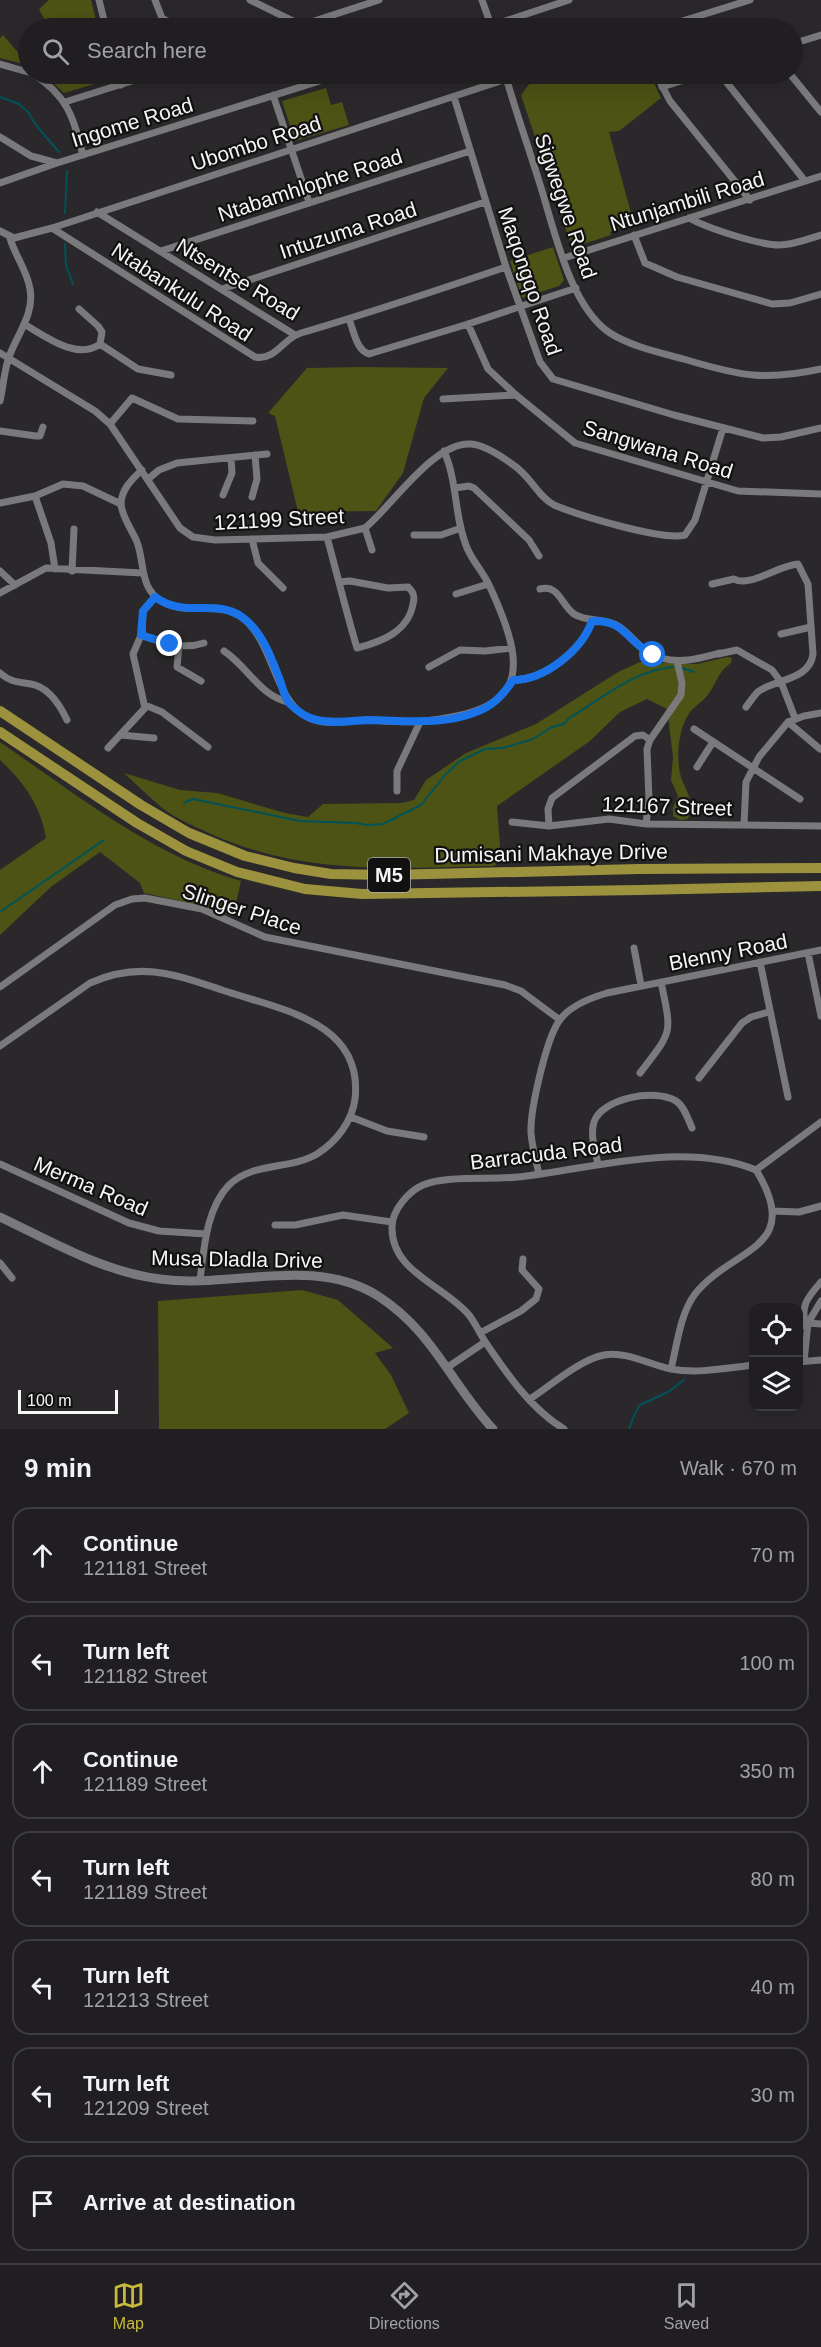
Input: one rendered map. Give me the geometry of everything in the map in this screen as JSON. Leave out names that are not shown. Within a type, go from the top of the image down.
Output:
[{"type":"main road","name":"Dumisani Makhaye Drive","points":[[0,711],[141,805],[189,833],[245,856],[294,868],[331,874],[388,875],[639,869],[821,868]]},
{"type":"main road","name":"Dumisani Makhaye Drive","points":[[0,732],[137,823],[186,851],[244,874],[305,889],[362,894],[640,891],[821,886]]},
{"type":"street","points":[[99,0],[104,18]]},
{"type":"street","points":[[155,0],[162,18]]},
{"type":"street","points":[[250,0],[286,18]]},
{"type":"street","points":[[328,18],[376,0]]},
{"type":"street","points":[[482,0],[486,18]]},
{"type":"street","points":[[518,18],[569,0]]},
{"type":"street","points":[[692,18],[750,0]]},
{"type":"street","points":[[803,41],[821,35]]},
{"type":"street","points":[[0,64],[18,69]]},
{"type":"street","points":[[44,84],[65,102],[76,128],[83,155]]},
{"type":"street","points":[[65,102],[124,84]]},
{"type":"street","name":"Ingome Road","points":[[0,137],[35,157],[57,163],[302,84]]},
{"type":"street","name":"Ubombo Road","points":[[10,238],[52,228],[454,97],[486,84]]},
{"type":"street","name":"Sigwegwe Road","points":[[509,84],[564,258],[590,314],[601,326],[610,333],[636,345],[754,377],[773,377],[821,369]]},
{"type":"street","points":[[661,84],[670,100],[750,200]]},
{"type":"street","points":[[662,87],[671,84]]},
{"type":"street","points":[[728,84],[805,181]]},
{"type":"street","points":[[798,84],[821,112]]},
{"type":"street","points":[[273,95],[309,202]]},
{"type":"street","name":"Maqongqo Road","points":[[454,97],[506,267],[540,362],[553,379],[763,438],[821,428]]},
{"type":"street","name":"Ntabamhlophe Road","points":[[161,251],[470,151]]},
{"type":"street","points":[[35,157],[38,164],[35,171]]},
{"type":"street","points":[[0,183],[57,163]]},
{"type":"street","name":"Ntunjambili Road","points":[[564,258],[821,176]]},
{"type":"street","name":"Intuzuma Road","points":[[222,289],[485,202]]},
{"type":"street","name":"Ntsentse Road","points":[[97,212],[295,335],[506,267]]},
{"type":"street","points":[[688,218],[701,225],[774,245],[788,244],[821,235]]},
{"type":"street","name":"Ntabankulu Road","points":[[52,228],[255,357],[270,356],[295,335]]},
{"type":"street","points":[[0,231],[10,238],[15,255],[25,270],[31,292],[24,324],[9,358],[0,401]]},
{"type":"street","points":[[634,235],[645,263],[677,277],[772,304],[790,303],[821,294]]},
{"type":"street","points":[[350,319],[359,347],[369,354],[576,288]]},
{"type":"street","points":[[79,309],[102,330],[100,344]]},
{"type":"street","points":[[24,324],[76,349],[90,350],[100,344]]},
{"type":"street","name":"Sangwana Road","points":[[468,324],[488,369],[581,446],[705,482],[753,492],[821,494]]},
{"type":"street","points":[[100,344],[138,369],[171,375]]},
{"type":"street","name":"121199 Street","points":[[0,353],[87,406],[110,424],[180,528],[186,533],[200,539],[327,537],[365,528],[372,550]]},
{"type":"street","points":[[443,399],[516,394]]},
{"type":"street","points":[[110,424],[132,399],[178,419],[253,421]]},
{"type":"street","points":[[0,431],[40,436],[43,427]]},
{"type":"street","points":[[365,528],[384,511],[430,460],[444,451],[466,444],[480,446],[522,471],[543,499],[567,511],[647,532],[685,535],[693,527],[723,428]]},
{"type":"street","points":[[224,651],[239,663],[270,696],[288,702],[308,717],[317,720],[420,722],[475,712],[497,701],[513,680],[512,648],[488,584],[467,548],[461,528],[452,470],[444,451]]},
{"type":"street","points":[[148,479],[159,470],[177,463],[267,454]]},
{"type":"street","points":[[252,497],[256,480],[255,455]]},
{"type":"street","points":[[224,495],[232,473],[231,458]]},
{"type":"street","points":[[142,470],[125,490],[122,504],[139,549],[142,573],[155,597],[182,609],[224,609],[243,618],[266,646],[288,702]]},
{"type":"street","points":[[0,502],[35,495],[57,485],[77,484],[122,504]]},
{"type":"street","points":[[455,488],[469,486],[474,488],[529,540],[538,556]]},
{"type":"street","points":[[35,495],[51,543],[55,569]]},
{"type":"street","points":[[72,571],[74,528]]},
{"type":"street","points":[[414,535],[441,535],[461,528]]},
{"type":"street","points":[[327,537],[339,582],[357,648],[385,639],[401,627],[413,606],[413,592],[406,587],[388,588],[350,580],[339,582]]},
{"type":"street","points":[[252,539],[258,563],[284,588]]},
{"type":"street","points":[[712,584],[734,579],[738,582],[753,580],[794,564],[799,565],[808,584],[812,662],[790,679],[759,691],[746,707]]},
{"type":"street","points":[[0,593],[46,568],[142,573]]},
{"type":"street","points":[[0,571],[15,585]]},
{"type":"street","points":[[456,594],[488,584]]},
{"type":"street","points":[[540,589],[547,587],[553,589],[571,612],[592,621],[611,622],[621,628],[644,651],[662,658],[677,661],[737,650],[766,665],[781,682],[791,720],[820,749]]},
{"type":"street","points":[[108,748],[142,712],[145,705],[133,657],[141,635],[143,611],[155,597]]},
{"type":"street","points":[[513,680],[533,676],[557,663],[585,638],[592,621]]},
{"type":"street","points":[[782,634],[811,627]]},
{"type":"street","points":[[141,635],[179,646],[204,643]]},
{"type":"street","points":[[179,646],[177,668],[201,681]]},
{"type":"street","points":[[429,667],[460,650],[485,651],[512,648]]},
{"type":"street","points":[[710,656],[720,653]]},
{"type":"street","points":[[646,824],[649,800],[646,757],[650,740],[681,695],[682,683],[677,661]]},
{"type":"street","points":[[0,674],[10,681],[35,685],[48,693],[60,706],[67,720]]},
{"type":"street","points":[[145,705],[162,712],[208,747]]},
{"type":"street","points":[[744,825],[744,791],[752,767],[780,729],[791,720],[821,713]]},
{"type":"street","points":[[398,790],[397,771],[420,722]]},
{"type":"street","points":[[694,729],[800,799]]},
{"type":"street","points":[[120,735],[154,738]]},
{"type":"street","points":[[549,826],[548,809],[552,798],[635,736],[641,735],[650,740]]},
{"type":"street","points":[[697,767],[713,742]]},
{"type":"street","name":"121167 Street","points":[[512,822],[549,826],[601,819],[646,824],[821,826]]},
{"type":"street","name":"Slinger Place","points":[[0,987],[115,904],[145,898],[202,909],[265,938],[505,985],[520,992],[560,1020]]},
{"type":"street","points":[[634,948],[641,985]]},
{"type":"street","name":"Blenny Road","points":[[560,1020],[576,1006],[593,996],[821,950]]},
{"type":"street","points":[[808,953],[821,1016]]},
{"type":"street","points":[[760,962],[788,1097]]},
{"type":"street","points":[[0,1046],[90,983],[124,971],[163,972],[304,1017],[324,1028],[341,1044],[352,1065],[356,1091],[351,1117],[330,1145],[316,1154],[301,1161],[259,1169],[238,1177],[221,1195],[206,1234],[200,1280]]},
{"type":"street","points":[[640,1073],[669,1032],[669,1019],[661,982]]},
{"type":"street","points":[[699,1078],[742,1023],[751,1017],[769,1012]]},
{"type":"street","points":[[539,1174],[531,1135],[531,1119],[540,1079],[560,1020]]},
{"type":"street","points":[[598,1164],[594,1142],[594,1122],[604,1108],[617,1102],[655,1095],[672,1099],[681,1105],[692,1128]]},
{"type":"street","points":[[351,1117],[387,1131],[424,1137]]},
{"type":"street","points":[[671,1369],[690,1302],[716,1274],[760,1244],[769,1231],[772,1211],[767,1190],[756,1170],[821,1122]]},
{"type":"street","name":"Barracuda Road","points":[[392,1222],[410,1193],[426,1184],[539,1174],[646,1158],[705,1158],[729,1161],[756,1170]]},
{"type":"street","name":"Merma Road","points":[[0,1164],[137,1226],[159,1231],[206,1234]]},
{"type":"street","points":[[772,1211],[799,1212],[821,1206]]},
{"type":"street","points":[[275,1225],[295,1225],[344,1215],[392,1222],[394,1246],[404,1262],[461,1307],[517,1387],[541,1412],[564,1429]]},
{"type":"street","name":"Musa Dladla Drive","points":[[0,1216],[119,1271],[163,1280],[303,1276],[335,1279],[354,1284],[377,1295],[400,1311],[422,1332],[472,1403],[494,1429]]},
{"type":"street","points":[[480,1333],[521,1311],[536,1299],[538,1289],[522,1270],[523,1259]]},
{"type":"street","points":[[0,1263],[12,1278]]},
{"type":"street","points":[[807,1326],[803,1315],[804,1307],[821,1282]]},
{"type":"street","points":[[802,1357],[807,1326],[821,1301]]},
{"type":"street","points":[[807,1326],[821,1324]]},
{"type":"street","points":[[448,1367],[485,1342]]},
{"type":"street","points":[[530,1399],[583,1364],[604,1355],[627,1357],[671,1369],[700,1371],[749,1365]]},
{"type":"street","points":[[803,1361],[821,1360]]},
{"type":"green space","points":[[49,0],[91,0],[96,18],[44,18],[39,9]]},
{"type":"green space","points":[[3,35],[18,52],[18,62],[0,58],[0,38]]},
{"type":"green space","points":[[54,84],[94,84],[64,93]]},
{"type":"green space","points":[[529,84],[655,84],[661,98],[619,131],[609,132],[631,213],[623,225],[610,232],[611,235],[574,247],[569,239],[521,95]]},
{"type":"green space","points":[[326,88],[331,105],[342,102],[349,125],[295,141],[282,101]]},
{"type":"green space","points":[[553,247],[564,280],[559,286],[522,298],[510,261]]},
{"type":"green space","points":[[307,368],[448,368],[424,398],[403,473],[376,511],[298,512],[275,416],[268,413]]},
{"type":"green space","points":[[727,657],[732,658],[731,663],[720,674],[707,696],[690,712],[680,736],[680,772],[691,804],[688,819],[680,820],[673,816],[673,807],[678,796],[671,780],[673,757],[667,709],[647,699],[620,712],[590,741],[497,806],[501,860],[494,866],[385,868],[314,863],[279,857],[244,847],[178,818],[161,807],[124,773],[180,790],[217,793],[285,813],[308,817],[323,804],[401,803],[414,800],[426,780],[466,753],[536,724],[618,672],[640,662],[697,664]]},
{"type":"green space","points":[[0,742],[86,802],[145,839],[208,870],[241,881],[233,917],[208,907],[144,893],[140,883],[100,852],[52,886],[0,935],[0,870],[46,838],[40,815],[30,795],[0,760]]},
{"type":"green space","points":[[302,1290],[338,1300],[393,1348],[375,1353],[391,1375],[409,1413],[385,1429],[159,1429],[158,1301]]},
{"type":"waterway","points":[[0,97],[19,104],[28,112],[59,152]]},
{"type":"waterway","points":[[65,213],[67,171]]},
{"type":"waterway","points":[[65,244],[66,265],[73,284]]},
{"type":"waterway","points":[[184,803],[193,799],[300,821],[383,824],[421,805],[445,775],[460,761],[485,749],[503,748],[533,739],[552,727],[564,724],[569,718],[632,679],[659,669],[673,667]]},
{"type":"waterway","points":[[682,668],[694,672]]},
{"type":"waterway","points":[[0,912],[104,840]]},
{"type":"waterway","points":[[629,1429],[640,1405],[668,1392],[684,1380]]},
{"type":"route","points":[[170,644],[141,635],[143,611],[155,597],[182,609],[224,609],[233,612],[250,624],[266,646],[288,702],[308,717],[327,722],[369,720],[417,722],[452,718],[475,712],[497,701],[513,680],[533,676],[557,663],[585,638],[592,621],[607,621],[616,624],[640,648],[653,655]]}]
